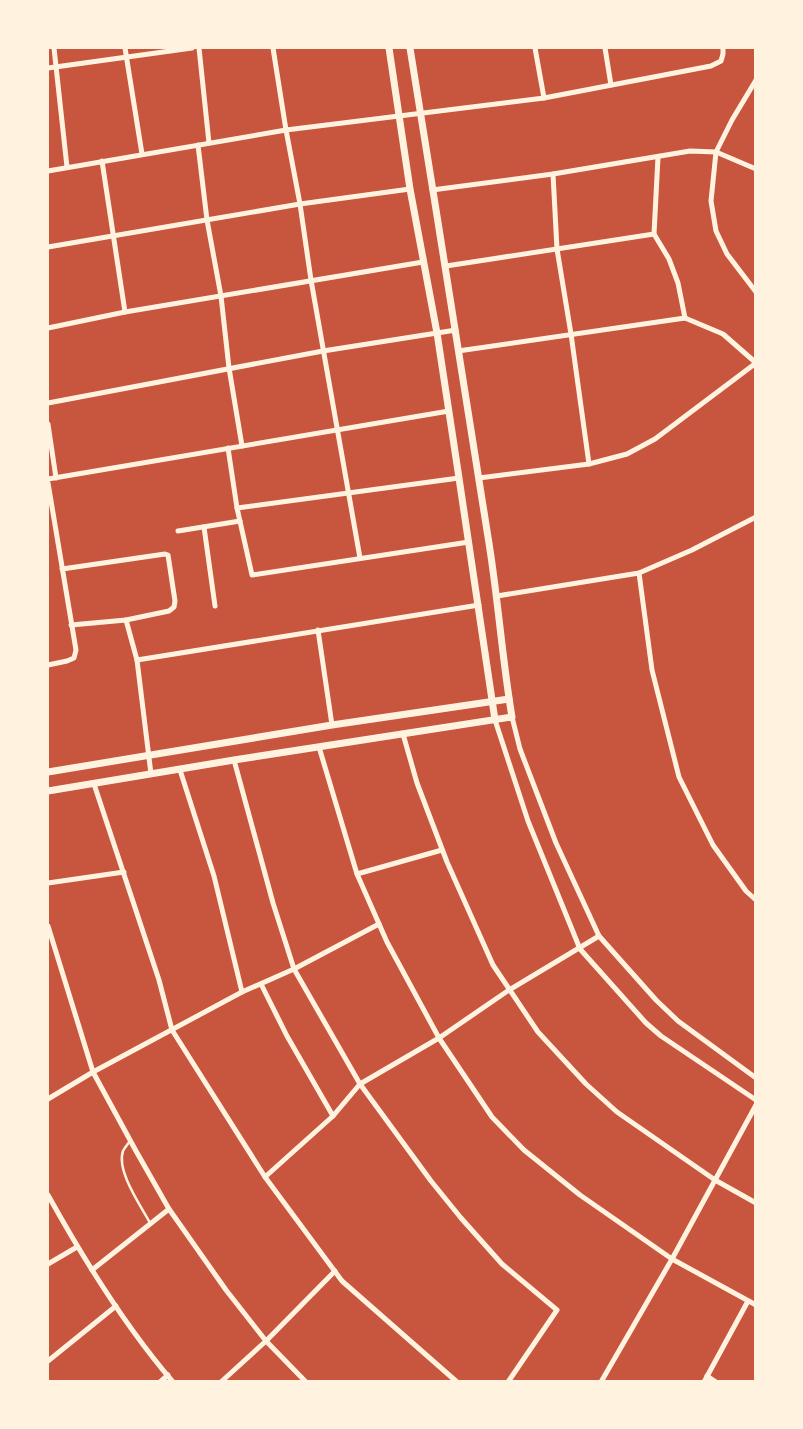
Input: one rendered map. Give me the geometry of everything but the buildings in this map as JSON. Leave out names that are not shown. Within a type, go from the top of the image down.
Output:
[{"type":"street","points":[[54,48],[67,167]]},
{"type":"street","points":[[125,48],[142,154]]},
{"type":"street","points":[[48,68],[192,48]]},
{"type":"street","points":[[199,48],[209,143]]},
{"type":"street","points":[[273,48],[323,351],[360,558]]},
{"type":"street","points":[[389,48],[410,189],[449,411],[495,720],[528,821],[580,949],[646,1023],[661,1036],[756,1100]]},
{"type":"street","points":[[410,48],[497,596],[509,699],[520,750],[556,842],[599,936],[656,1000],[678,1020],[756,1078]]},
{"type":"street","points":[[535,48],[544,98]]},
{"type":"street","points":[[605,48],[611,85]]},
{"type":"street","points":[[48,171],[286,130],[544,98],[710,66],[721,61],[723,48]]},
{"type":"street","points":[[756,80],[754,88],[732,120],[716,152],[711,201],[716,232],[727,254],[756,292]]},
{"type":"street","points":[[198,145],[207,220],[221,296],[229,368],[242,446]]},
{"type":"street","points":[[432,190],[553,174],[690,151],[716,152],[756,169]]},
{"type":"street","points":[[658,157],[654,234],[669,259],[678,284],[685,318]]},
{"type":"street","points":[[102,161],[125,312]]},
{"type":"street","points":[[553,174],[557,249],[589,464]]},
{"type":"street","points":[[48,247],[300,204],[410,189]]},
{"type":"street","points":[[446,266],[654,234]]},
{"type":"street","points":[[48,328],[125,312],[423,262]]},
{"type":"street","points":[[458,351],[685,318],[722,334],[755,362],[654,439],[627,454],[589,464],[479,478]]},
{"type":"street","points":[[48,403],[323,351],[456,330]]},
{"type":"street","points":[[48,665],[74,658],[76,650],[48,481],[56,478],[449,411]]},
{"type":"street","points":[[48,424],[56,478]]},
{"type":"street","points":[[228,448],[237,508],[252,575],[469,542]]},
{"type":"street","points":[[237,508],[459,478]]},
{"type":"street","points":[[497,596],[639,573],[692,550],[756,517]]},
{"type":"street","points":[[178,531],[240,521]]},
{"type":"street","points":[[204,527],[215,606]]},
{"type":"street","points":[[62,569],[168,555],[175,601],[174,607],[169,611],[126,620],[71,625]]},
{"type":"street","points":[[639,573],[652,670],[679,777],[712,845],[746,891],[756,900]]},
{"type":"street","points":[[137,660],[479,605]]},
{"type":"street","points":[[126,620],[137,660],[151,774]]},
{"type":"street","points":[[318,630],[332,725]]},
{"type":"street","points":[[48,772],[332,725],[493,703],[509,699]]},
{"type":"street","points":[[48,791],[234,760],[512,718]]},
{"type":"street","points":[[402,734],[417,783],[442,850],[493,965],[538,1032],[586,1084],[617,1112],[715,1180],[756,1203]]},
{"type":"street","points":[[319,748],[357,874],[387,942],[439,1038],[492,1117],[524,1150],[580,1195],[672,1259],[756,1305]]},
{"type":"street","points":[[234,760],[273,903],[294,969],[360,1084],[431,1181],[461,1218],[502,1264],[557,1310],[508,1382]]},
{"type":"street","points":[[180,770],[214,876],[242,992]]},
{"type":"street","points":[[94,784],[159,980],[172,1030],[265,1177],[342,1280],[456,1382]]},
{"type":"street","points":[[357,874],[442,850]]},
{"type":"street","points":[[48,883],[124,872]]},
{"type":"street","points":[[48,1099],[93,1072],[242,992],[294,969],[379,924]]},
{"type":"street","points":[[48,926],[93,1072],[130,1141],[169,1209],[226,1290],[266,1341],[306,1382]]},
{"type":"street","points":[[265,1177],[332,1116],[360,1084],[439,1038],[510,990],[599,936]]},
{"type":"street","points":[[260,984],[332,1116]]},
{"type":"street","points":[[603,1381],[756,1105]]},
{"type":"street","points":[[48,1195],[77,1247],[116,1306],[173,1382]]},
{"type":"street","points":[[92,1270],[169,1209]]},
{"type":"street","points":[[48,1264],[77,1247]]},
{"type":"street","points":[[221,1382],[266,1341],[335,1271]]},
{"type":"street","points":[[716,1382],[706,1379],[748,1300]]},
{"type":"street","points":[[48,1361],[116,1306]]},
{"type":"street","points":[[160,1382],[168,1375]]},
{"type":"lane","points":[[130,1141],[124,1150],[124,1170],[150,1223]]}]
